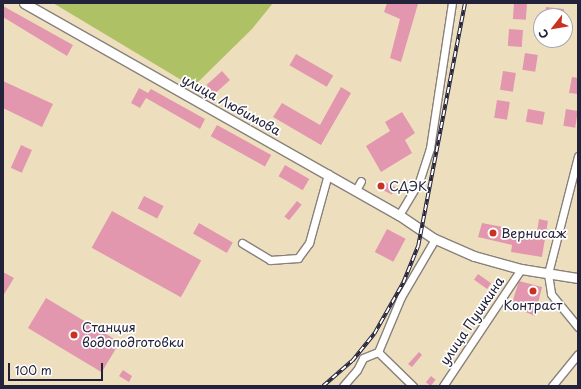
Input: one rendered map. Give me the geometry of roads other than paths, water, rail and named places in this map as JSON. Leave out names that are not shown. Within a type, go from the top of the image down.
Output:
[{"type":"main road","name":"улица Любимова","points":[[24,3],[356,190],[399,215],[423,233],[435,239],[474,256],[520,269],[578,278]]},
{"type":"street","points":[[399,215],[419,182],[430,148],[452,3]]},
{"type":"street","points":[[578,156],[548,274],[551,294],[578,327]]},
{"type":"street","points":[[242,244],[270,260],[298,258],[309,243],[328,174]]},
{"type":"street","points":[[356,190],[361,181]]},
{"type":"street","points":[[343,386],[357,370],[363,358],[378,352],[401,297],[435,239]]},
{"type":"street","name":"улица Пушкина","points":[[443,386],[520,269]]},
{"type":"street","points":[[378,352],[413,386]]},
{"type":"street","points":[[552,386],[578,354]]},
{"type":"railway","points":[[323,386],[352,361],[374,334],[403,283],[418,246],[465,3]]},
{"type":"place","name":"СДЭК","points":[[381,186]]},
{"type":"place","name":"Вернисаж","points":[[493,233]]},
{"type":"place","name":"Контраст","points":[[533,291]]},
{"type":"place","name":"Станция водоподготовки","points":[[74,335]]}]
